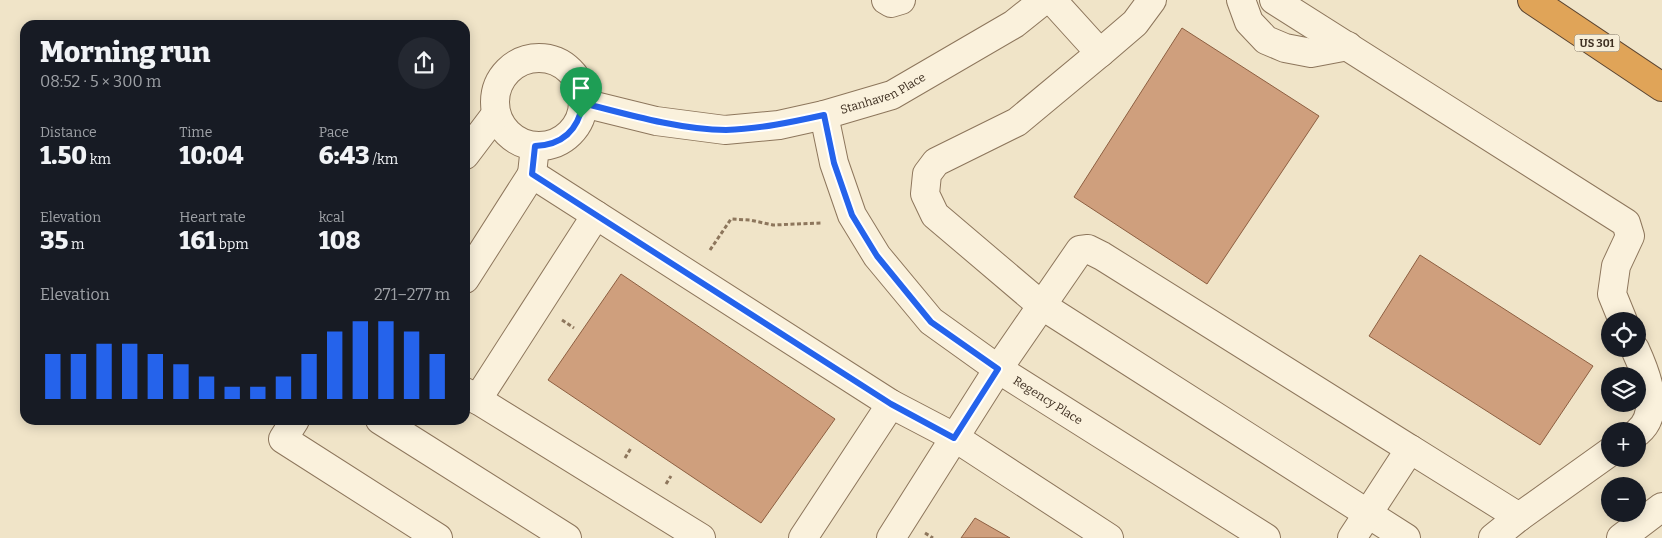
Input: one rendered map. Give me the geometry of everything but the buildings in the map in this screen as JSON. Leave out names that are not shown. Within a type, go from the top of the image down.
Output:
[{"type":"highway","name":"US 301","points":[[1532,0],[1662,86]]},
{"type":"street","points":[[886,0],[891,3],[901,0]]},
{"type":"street","name":"Stanhaven Place","points":[[583,103],[656,121],[725,130],[779,125],[824,115],[892,95],[1014,24],[1044,0]]},
{"type":"street","points":[[1052,0],[1100,53]]},
{"type":"street","points":[[1152,0],[1136,22],[1017,122],[936,162],[927,174],[925,194],[935,215],[1041,306],[1406,538]]},
{"type":"street","points":[[1241,0],[1249,22],[1266,40],[1285,48],[1311,53],[1348,46]]},
{"type":"street","points":[[1274,0],[1626,223],[1630,236],[1616,266],[1612,294],[1619,312]]},
{"type":"street","points":[[534,58],[549,59],[563,65],[574,75],[581,88],[583,103],[581,118],[573,130],[562,140],[549,145],[535,146],[522,143],[511,136],[502,126],[496,114],[495,99],[499,84],[507,72],[519,62],[534,58]]},
{"type":"street","points":[[470,148],[496,114]]},
{"type":"street","name":"Regency Place","points":[[824,115],[834,163],[852,215],[877,256],[931,322],[998,369],[1266,538]]},
{"type":"street","points":[[470,270],[532,174],[535,146]]},
{"type":"street","points":[[532,174],[891,404],[954,438],[1110,538]]},
{"type":"street","points":[[596,215],[471,396],[701,538]]},
{"type":"street","points":[[891,538],[998,369],[1080,250],[1088,249],[1519,517]]},
{"type":"street","points":[[1639,357],[1648,378],[1652,405],[1646,424]]},
{"type":"street","points":[[803,538],[891,404]]},
{"type":"street","points":[[292,425],[283,439],[438,538]]},
{"type":"street","points":[[388,425],[567,538]]},
{"type":"street","points":[[1352,538],[1410,449]]},
{"type":"street","points":[[1493,538],[1601,458]]},
{"type":"street","points":[[1621,538],[1662,507]]},
{"type":"path","points":[[710,250],[731,219],[750,220],[773,225],[821,223]]},
{"type":"path","points":[[555,316],[574,328]]},
{"type":"route","points":[[583,103],[656,121],[725,130],[779,125],[824,115],[834,163],[852,215],[877,256],[904,292],[931,322],[998,369],[954,438],[891,404],[532,174],[535,146],[549,145],[562,140],[573,130],[581,118],[583,103]]}]
